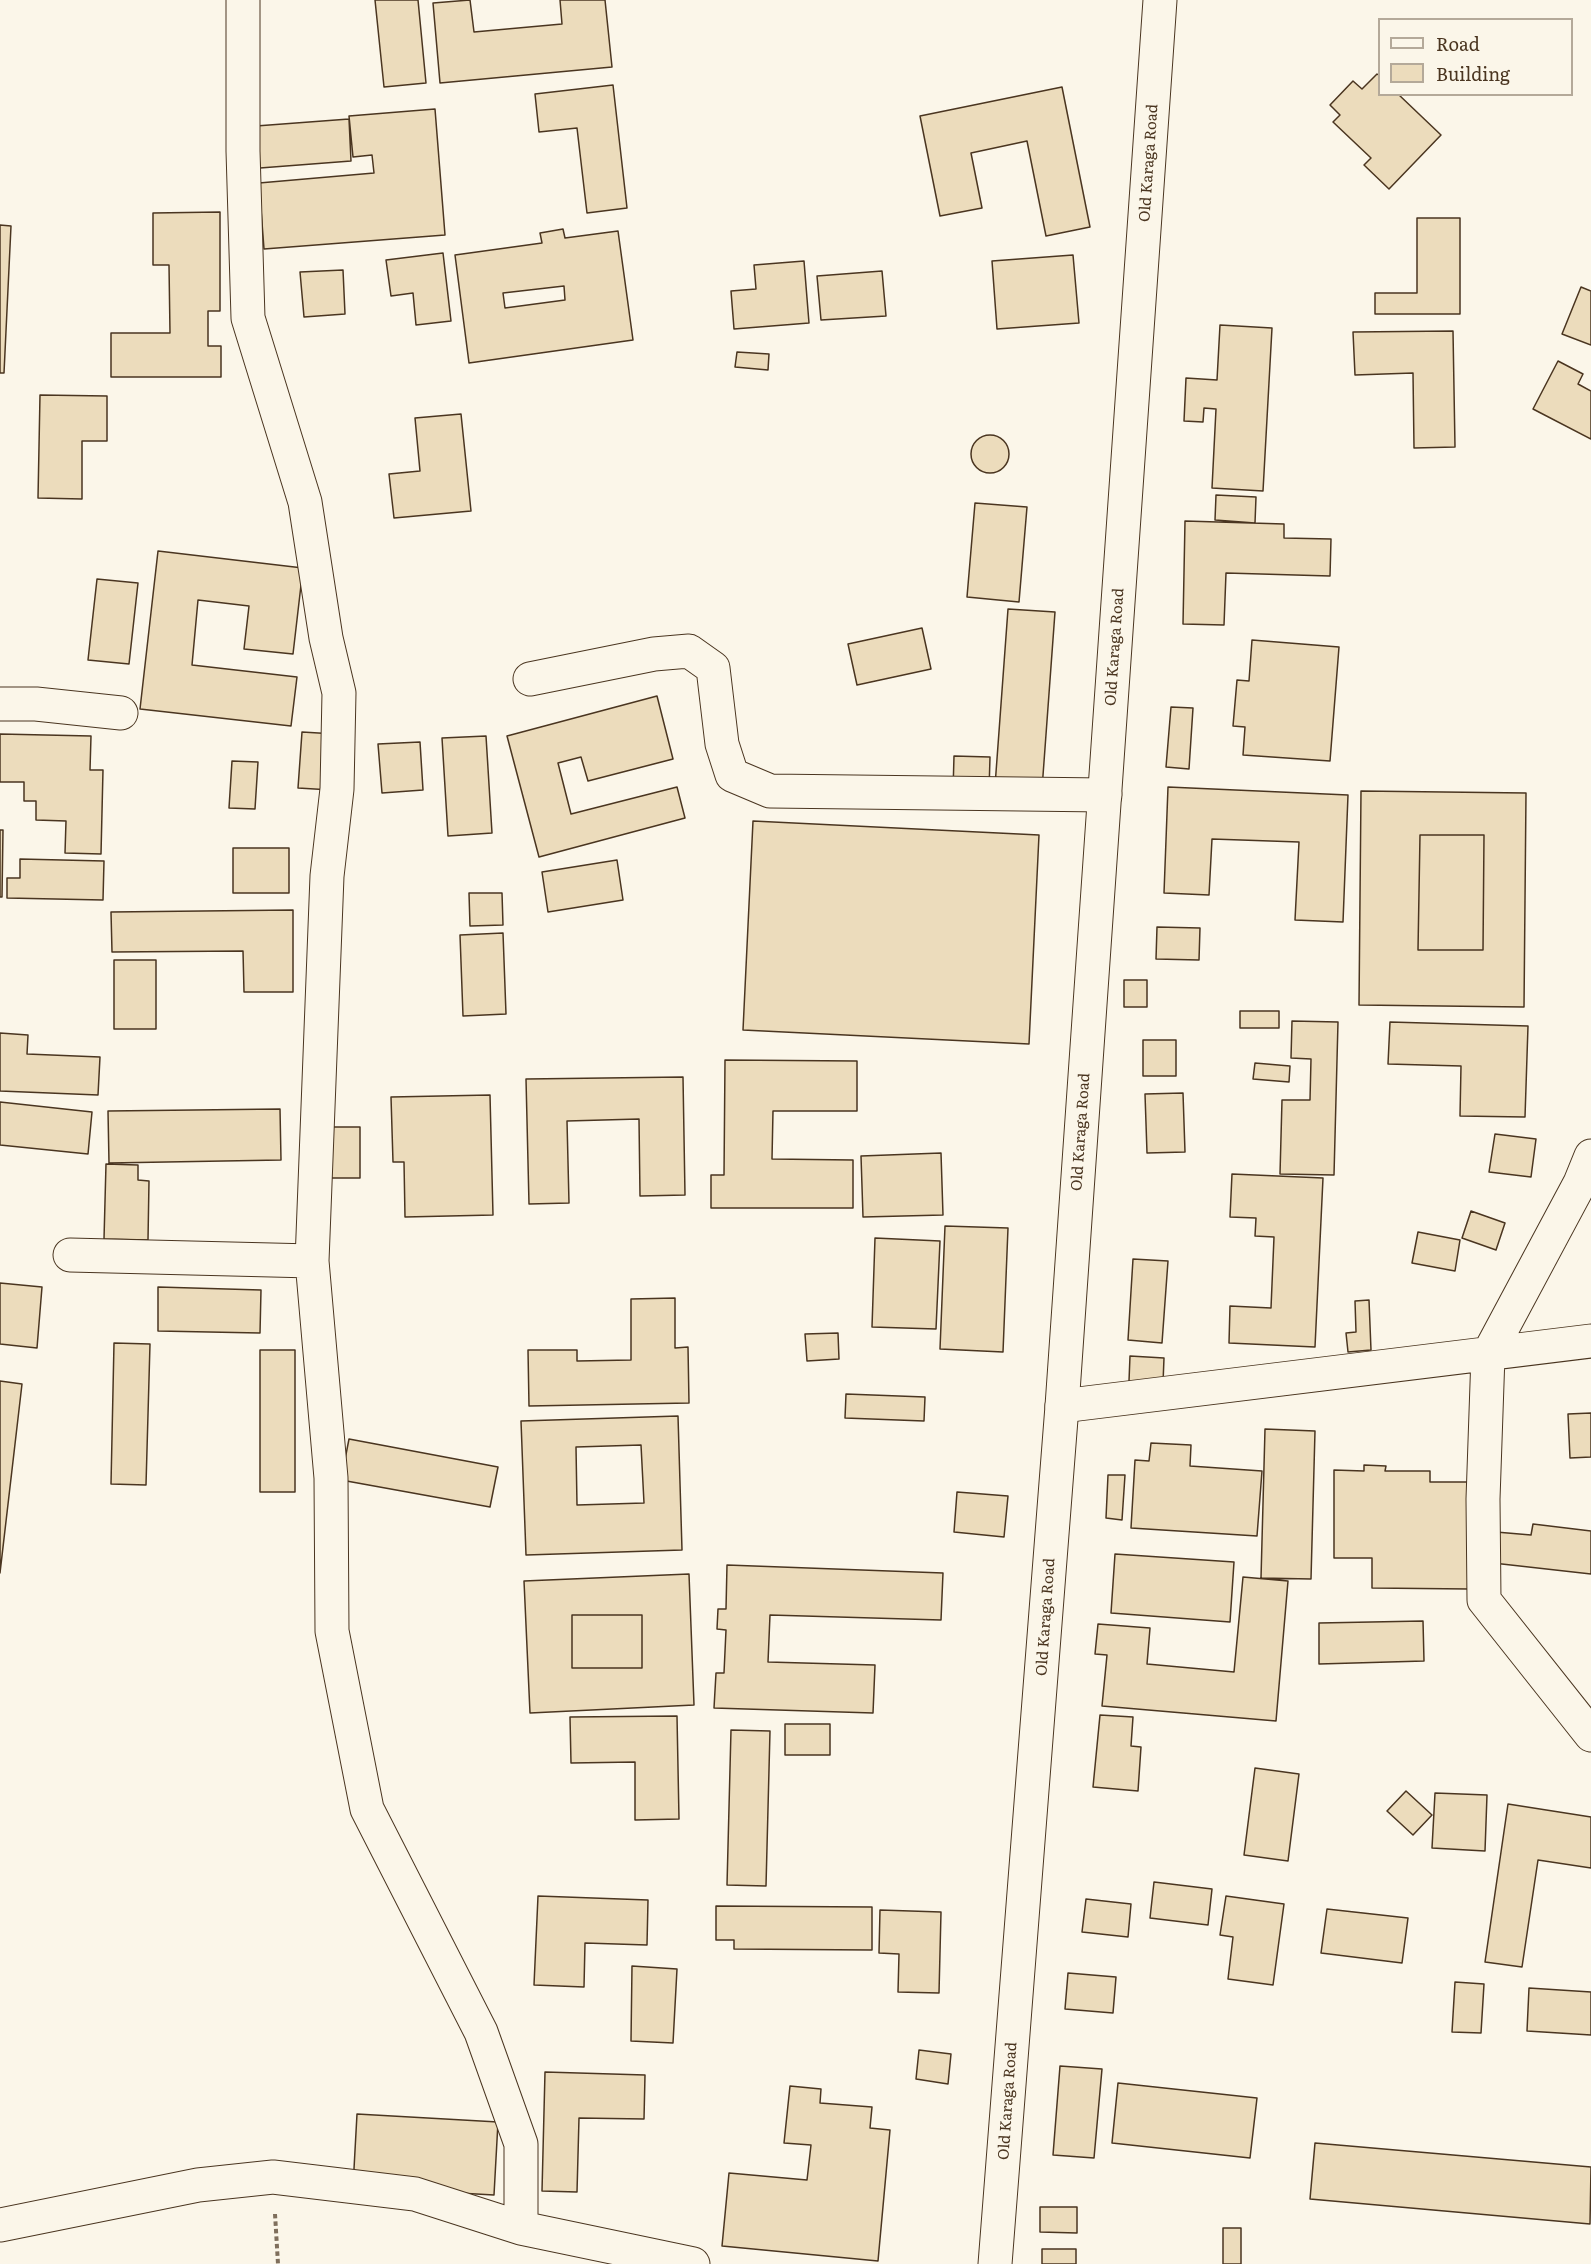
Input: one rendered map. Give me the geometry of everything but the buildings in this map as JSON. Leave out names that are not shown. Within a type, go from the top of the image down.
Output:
[{"type":"street","points":[[243,0],[243,151],[248,318],[305,502],[326,638],[339,693],[337,789],[327,876],[312,1262],[330,1478],[332,1631],[367,1809],[481,2032],[521,2144],[521,2228]]},
{"type":"street","name":"Old Karaga Road","points":[[995,2264],[1062,1406],[1160,0]]},
{"type":"street","points":[[530,679],[654,654],[689,651],[713,668],[722,744],[732,775],[770,791],[1105,795]]},
{"type":"street","points":[[0,704],[36,704],[121,713]]},
{"type":"street","points":[[1591,1156],[1580,1183],[1488,1355],[1483,1499],[1484,1600],[1591,1735]]},
{"type":"street","points":[[70,1255],[312,1262]]},
{"type":"street","points":[[1062,1406],[1591,1341]]},
{"type":"street","points":[[0,2225],[198,2185],[273,2177],[416,2194],[521,2228],[693,2264]]},
{"type":"path","points":[[273,2177],[278,2264]]}]
